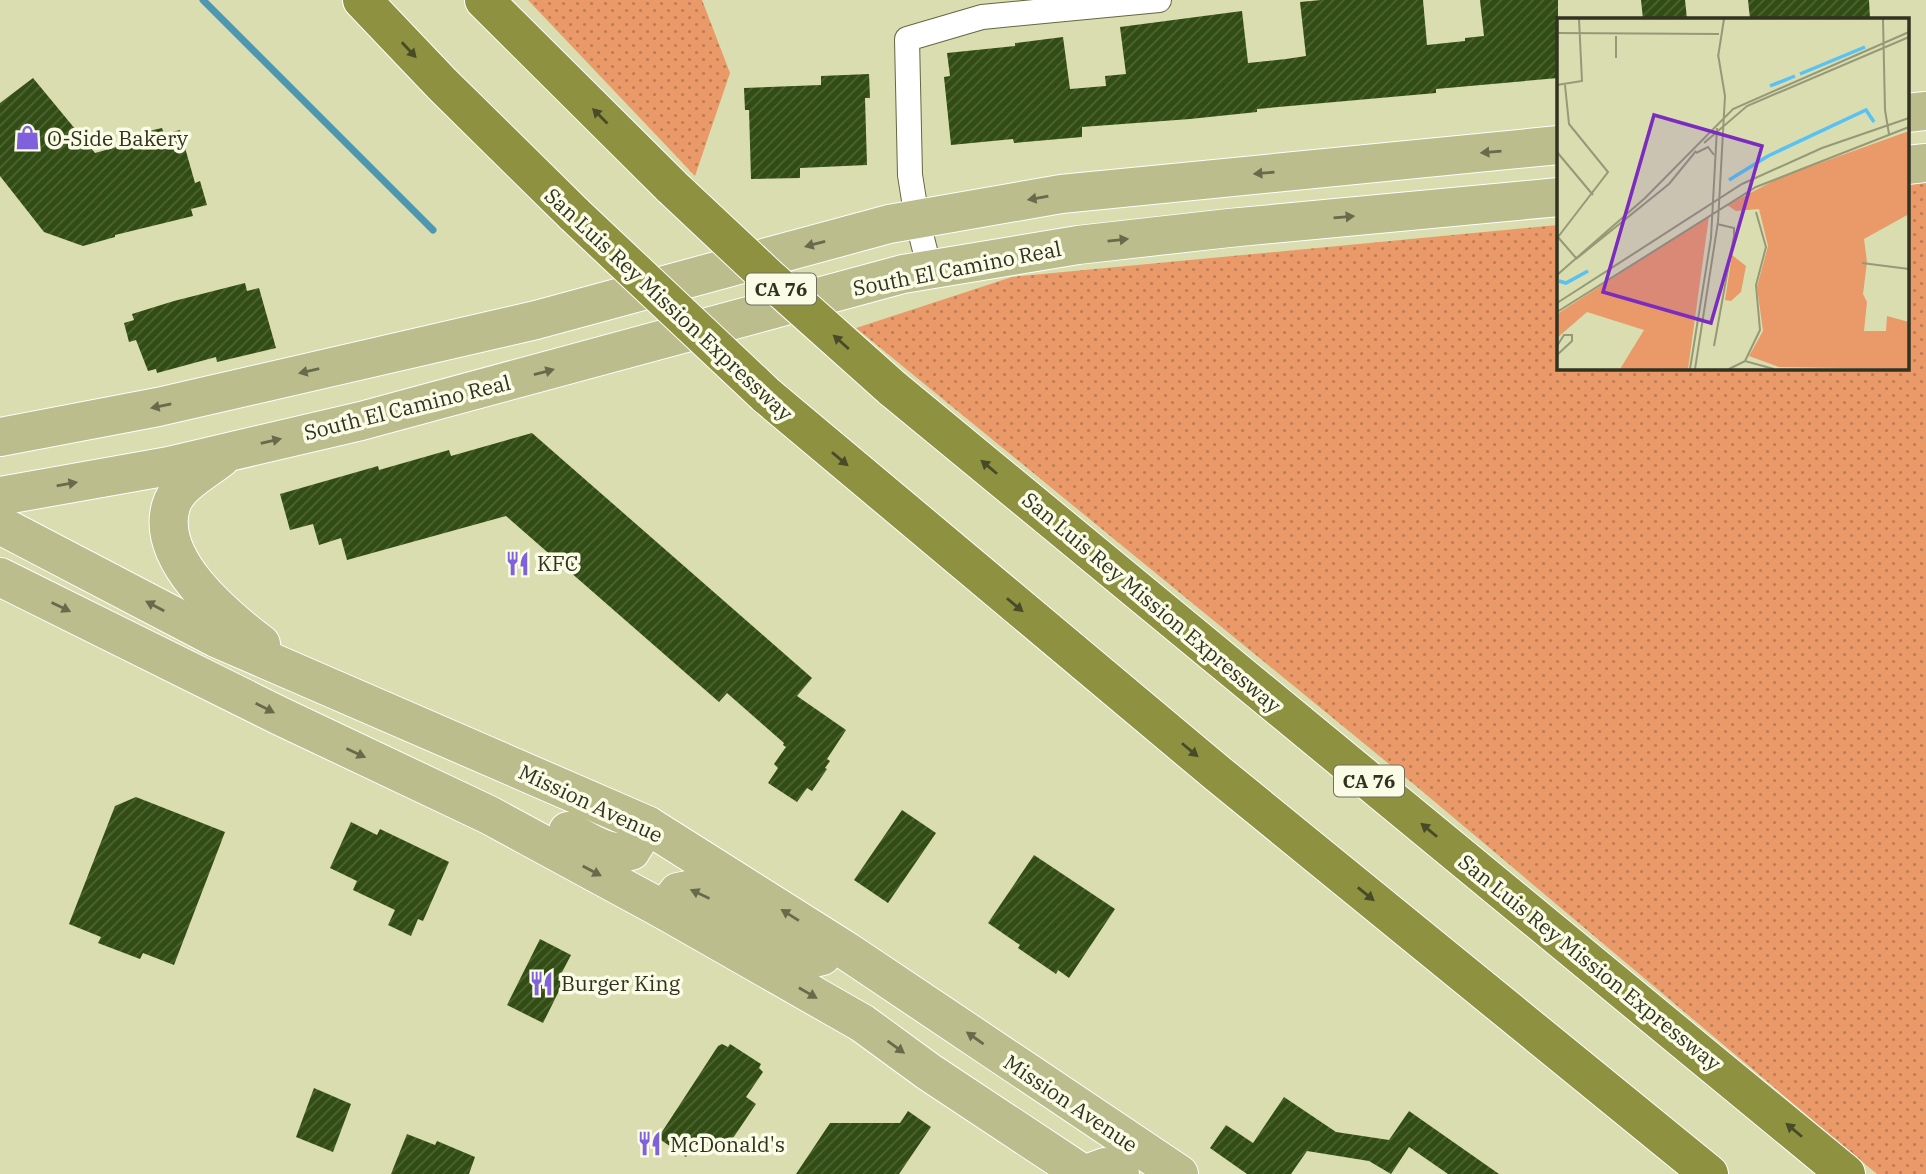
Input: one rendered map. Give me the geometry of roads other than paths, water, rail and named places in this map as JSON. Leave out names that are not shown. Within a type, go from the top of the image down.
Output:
[{"type":"highway","name":"San Luis Rey Mission Expressway","points":[[362,0],[442,85],[766,395],[1217,772],[1709,1174]]},
{"type":"highway","name":"San Luis Rey Mission Expressway","points":[[484,0],[672,187],[892,388],[1846,1174]]},
{"type":"main road","points":[[0,437],[158,407],[536,320],[889,224],[1060,194],[1557,145]]},
{"type":"main road","name":"South El Camino Real","points":[[0,496],[169,466],[373,417],[892,277],[1078,245],[1557,197]]},
{"type":"main road","points":[[230,451],[182,488],[171,505],[168,533],[183,565],[199,588],[230,620],[304,677]]},
{"type":"main road","name":"Mission Avenue","points":[[0,525],[216,638],[647,825],[848,951],[1179,1174]]},
{"type":"main road","points":[[0,576],[314,732],[489,815],[664,910],[862,1023],[929,1072],[1085,1174],[1105,1167],[1120,1174]]},
{"type":"main road","points":[[314,732],[336,716],[441,758],[468,747]]},
{"type":"main road","points":[[489,815],[520,807],[610,852],[621,853],[631,850],[647,825]]},
{"type":"main road","points":[[664,910],[678,892],[693,889],[810,958],[848,951]]},
{"type":"main road","points":[[1012,1126],[1040,1116],[1086,1143],[1113,1131]]},
{"type":"street","points":[[930,270],[917,219],[910,175],[907,39],[982,17],[1160,0]]},
{"type":"waterway","points":[[203,0],[433,230]]},
{"type":"place","name":"O-Side Bakery","points":[[27,138]]},
{"type":"place","name":"KFC","points":[[517,563]]},
{"type":"place","name":"Burger King","points":[[541,983]]},
{"type":"place","name":"McDonald's","points":[[650,1144]]}]
